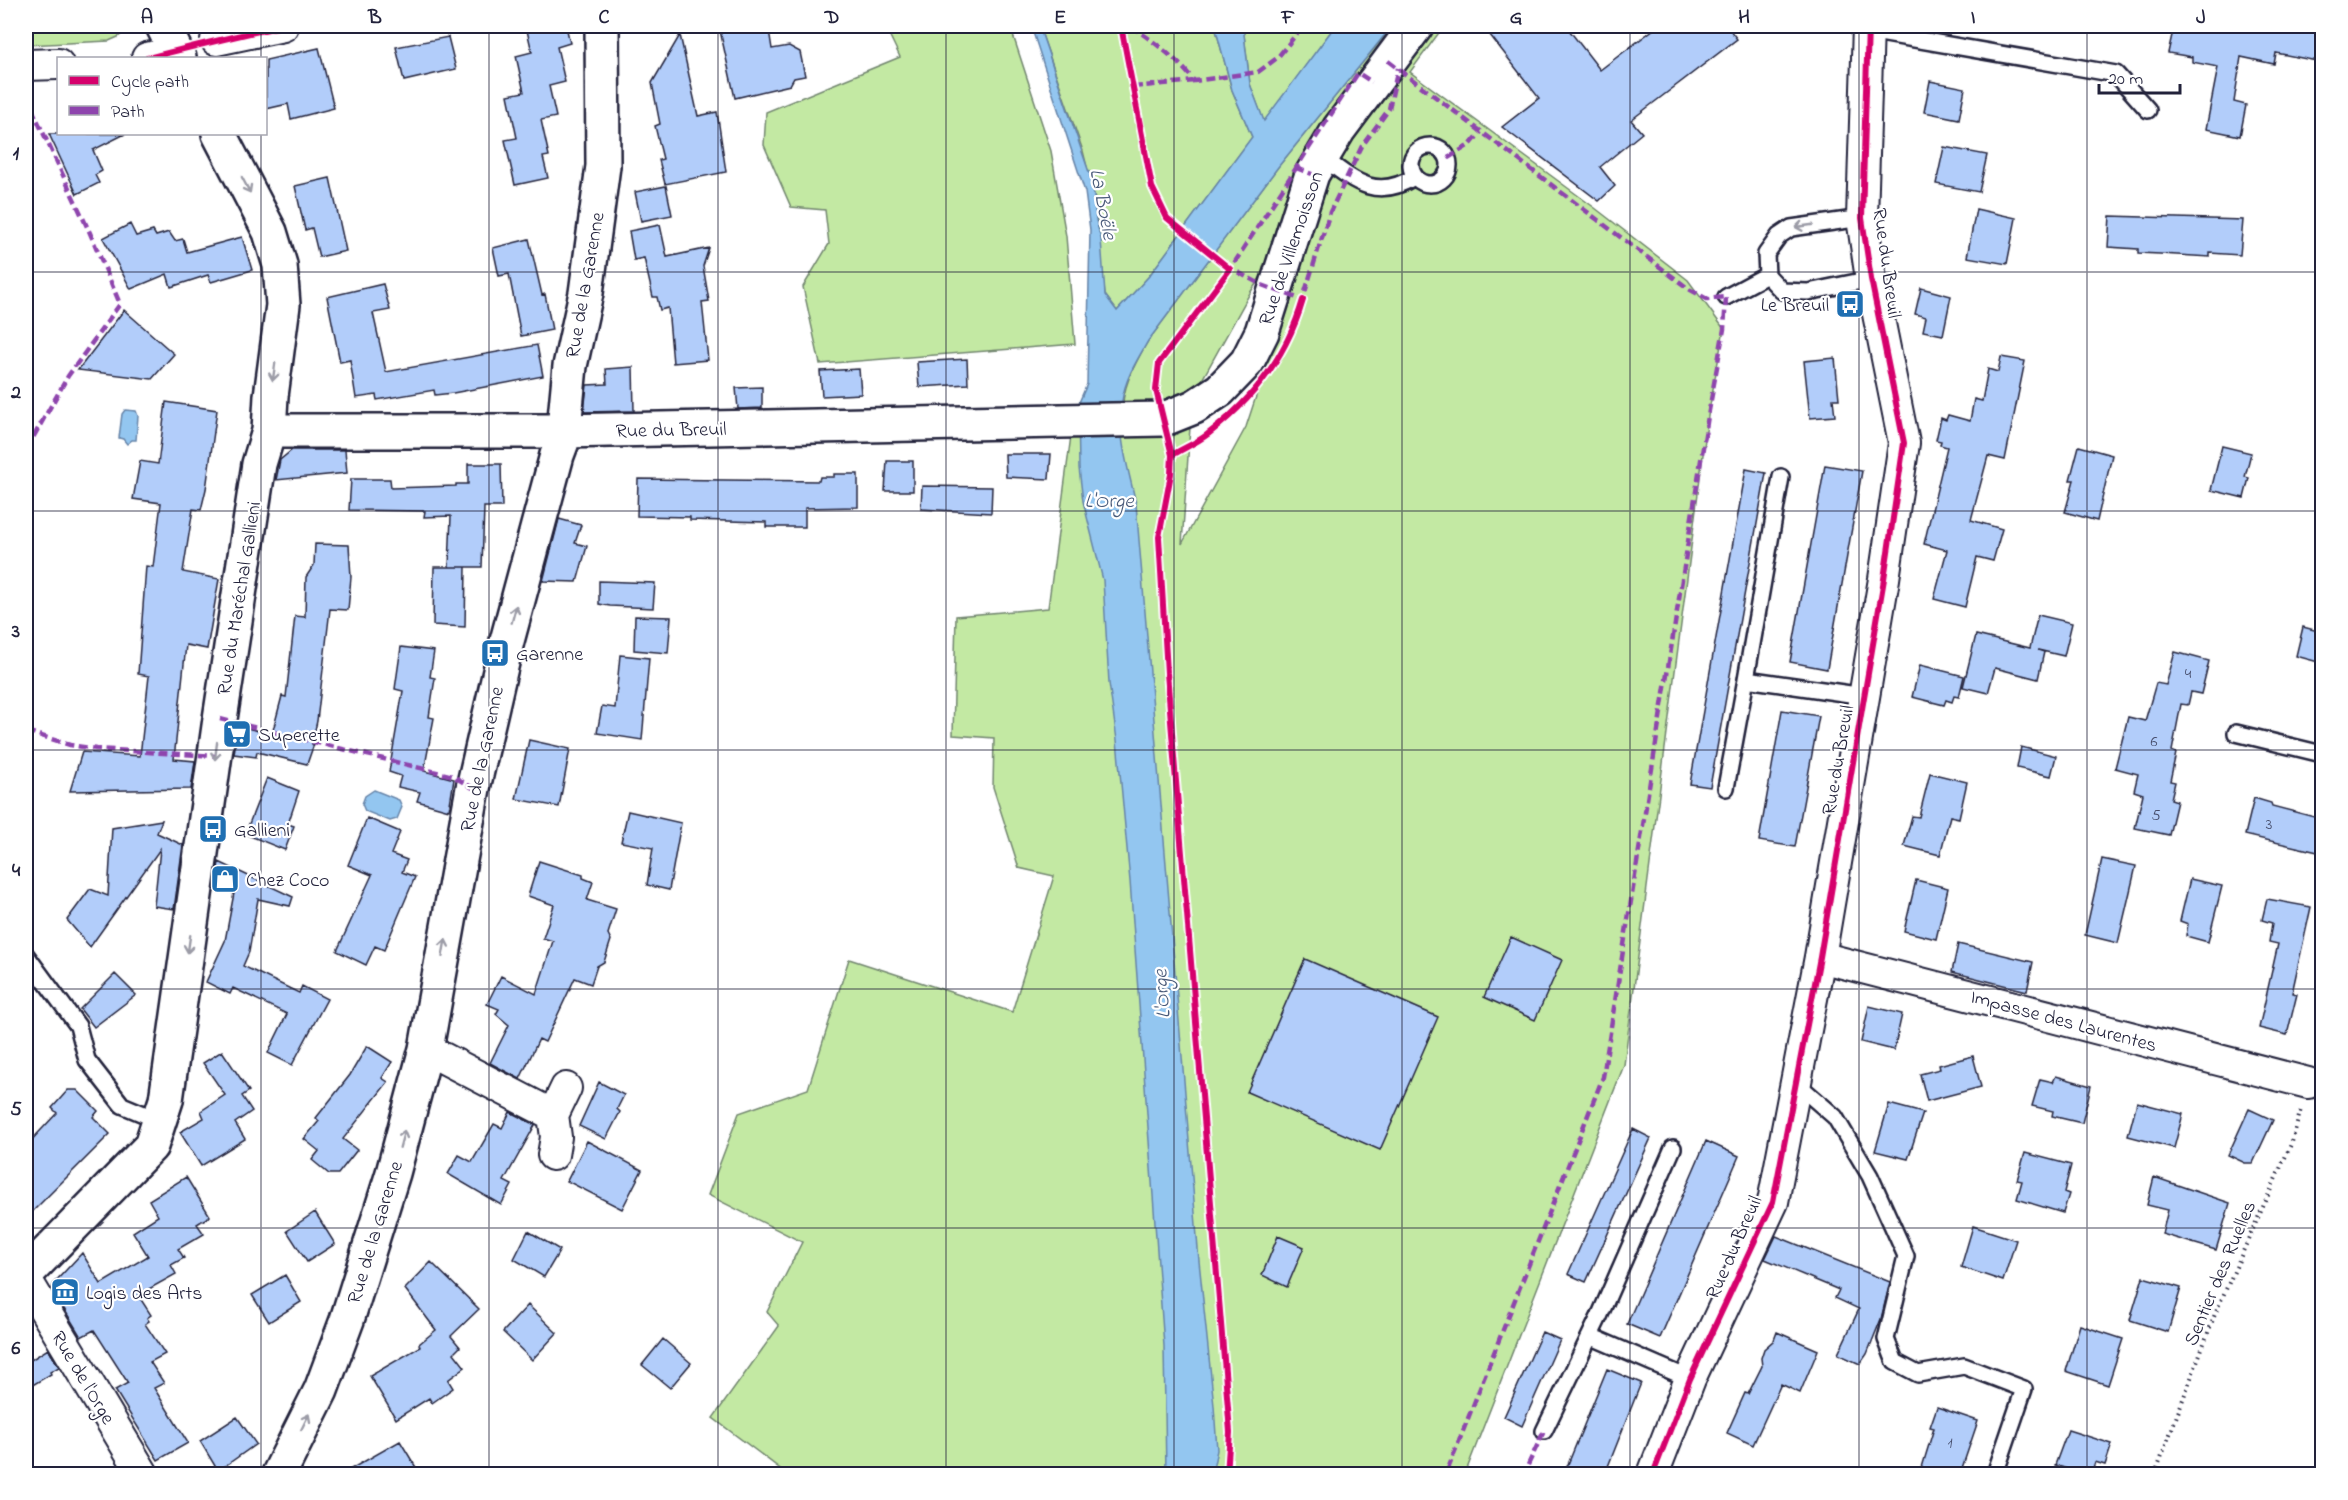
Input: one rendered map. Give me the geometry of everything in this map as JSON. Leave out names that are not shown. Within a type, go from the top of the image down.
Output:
[{"type":"main road","name":"Rue de la Garenne","points":[[279,1474],[321,1390],[347,1320],[393,1173],[426,1049],[473,788],[507,641],[563,439],[570,366],[586,293],[603,166],[602,26]]},
{"type":"main road","name":"Rue de Villemoisson","points":[[1073,421],[1164,420],[1194,407],[1220,390],[1247,362],[1262,332],[1312,174],[1338,129],[1416,26]]},
{"type":"main road","name":"Rue du Maréchal Gallieni","points":[[26,1274],[151,1146],[166,1100],[221,708],[259,464],[269,431],[270,396],[283,305],[280,265],[270,232],[220,135]]},
{"type":"main road","name":"Rue du Breuil","points":[[269,431],[562,431],[1073,421]]},
{"type":"street","points":[[216,39],[283,26]]},
{"type":"street","name":"Rue du Breuil","points":[[1653,1474],[1690,1379],[1773,1202],[1820,957],[1884,579],[1904,443],[1871,279],[1862,218],[1868,28]]},
{"type":"street","points":[[26,65],[57,64]]},
{"type":"street","name":"Impasse des Laurentes","points":[[1820,957],[2308,1083]]},
{"type":"street","points":[[426,1049],[554,1115]]},
{"type":"street","points":[[552,1155],[556,1137],[554,1115],[566,1088]]},
{"type":"street","name":"Rue de l'Orge","points":[[26,1279],[143,1474]]},
{"type":"lane","points":[[1868,28],[2116,74],[2148,110]]},
{"type":"lane","points":[[1322,157],[1365,186],[1382,188],[1399,186],[1414,177]]},
{"type":"lane","points":[[1862,218],[1791,228],[1779,236],[1766,254],[1767,275],[1782,291],[1808,292],[1871,279]]},
{"type":"lane","points":[[1726,297],[1767,275]]},
{"type":"lane","points":[[1726,788],[1781,477]]},
{"type":"lane","points":[[1746,679],[1864,696]]},
{"type":"lane","points":[[2236,733],[2322,754]]},
{"type":"lane","points":[[26,955],[78,1026],[87,1059],[122,1105],[161,1119]]},
{"type":"lane","points":[[1796,1083],[1835,1117],[1870,1176],[1906,1256],[1886,1339],[1895,1362],[1918,1374],[1964,1366],[2024,1389],[1995,1474]]},
{"type":"lane","points":[[1544,1431],[1590,1336],[1673,1148]]},
{"type":"lane","points":[[1590,1336],[1690,1379]]},
{"type":"green space","points":[[26,26],[132,26],[109,41],[26,45]]},
{"type":"green space","points":[[885,26],[1010,26],[1051,151],[1066,236],[1075,344],[820,364],[803,287],[829,244],[825,210],[791,207],[764,145],[766,112],[900,57]]},
{"type":"green space","points":[[1039,26],[1215,26],[1232,90],[1252,137],[1149,276],[1117,311],[1105,295],[1095,199],[1083,151]]},
{"type":"green space","points":[[1243,26],[1335,26],[1264,122],[1250,84]]},
{"type":"green space","points":[[1392,26],[1444,26],[1410,72],[1595,208],[1688,280],[1724,329],[1708,416],[1624,1065],[1465,1474],[787,1474],[713,1418],[779,1326],[767,1312],[802,1242],[708,1195],[739,1113],[808,1089],[849,959],[1012,1012],[1054,876],[1019,868],[993,787],[994,738],[953,735],[956,616],[1048,608],[1073,421],[1122,419],[1126,388],[1148,341],[1278,167]],"holes":[[[1329,174],[1246,427],[1182,544],[1192,398],[1250,293]]]},
{"type":"water","name":"L'Orge","points":[[1031,26],[1039,26],[1093,184],[1096,220],[1101,239],[1105,295],[1117,311],[1149,276],[1252,137],[1232,90],[1215,26],[1243,26],[1250,84],[1264,121],[1335,26],[1392,26],[1278,167],[1148,341],[1129,377],[1122,401],[1122,440],[1136,504],[1199,1261],[1214,1406],[1217,1450],[1212,1474],[1166,1474],[1164,1346],[1130,881],[1117,740],[1109,683],[1103,580],[1083,501],[1079,468],[1078,405],[1087,384],[1090,230],[1085,192]]},
{"type":"water","points":[[125,410],[136,411],[138,416],[136,440],[127,444],[119,438],[122,414]]},
{"type":"water","points":[[374,790],[399,800],[402,807],[397,819],[390,821],[365,811],[362,804],[365,796]]},
{"type":"building","points":[[526,26],[566,26],[570,43],[557,47],[565,82],[549,86],[556,117],[541,120],[549,156],[543,157],[548,178],[515,185],[505,140],[517,138],[508,95],[524,92],[516,56],[532,52]]},
{"type":"building","points":[[719,26],[761,26],[769,30],[772,49],[789,46],[800,52],[805,76],[794,78],[790,85],[735,98]]},
{"type":"building","points":[[1483,26],[1566,26],[1600,70],[1658,26],[1727,26],[1737,39],[1631,120],[1642,133],[1600,167],[1615,186],[1599,201],[1502,127],[1539,98]]},
{"type":"building","points":[[2174,26],[2211,31],[2212,26],[2322,26],[2322,62],[2276,53],[2274,64],[2241,57],[2234,102],[2246,105],[2240,136],[2206,129],[2218,67],[2192,62],[2192,57],[2168,53]]},
{"type":"building","points":[[680,35],[698,116],[717,112],[726,172],[665,184],[659,160],[663,159],[655,126],[660,124],[652,83]]},
{"type":"building","points":[[448,37],[456,69],[404,81],[396,47]]},
{"type":"building","points":[[319,48],[334,108],[291,119],[288,104],[267,109],[267,60]]},
{"type":"building","points":[[1930,81],[1965,88],[1959,119],[1924,112]]},
{"type":"building","points":[[49,134],[123,135],[93,150],[102,171],[95,175],[99,183],[77,194]]},
{"type":"building","points":[[1944,147],[1987,155],[1979,192],[1936,184]]},
{"type":"building","points":[[330,178],[346,251],[319,257],[312,228],[305,230],[295,186]]},
{"type":"building","points":[[666,186],[672,215],[641,221],[635,192]]},
{"type":"building","points":[[1976,209],[2016,218],[2007,264],[1967,257]]},
{"type":"building","points":[[2110,216],[2243,220],[2240,255],[2210,253],[2210,257],[2138,253],[2138,249],[2108,247]]},
{"type":"building","points":[[130,224],[136,236],[153,231],[156,236],[169,232],[175,241],[183,239],[187,252],[242,237],[252,270],[211,282],[208,275],[171,287],[167,274],[131,289],[103,238]]},
{"type":"building","points":[[660,225],[667,257],[709,248],[703,266],[709,301],[702,302],[708,360],[673,363],[668,308],[660,310],[657,297],[653,297],[644,258],[634,260],[629,231]]},
{"type":"building","points":[[529,239],[542,295],[545,294],[552,330],[521,336],[509,274],[499,276],[493,248]]},
{"type":"building","points":[[383,284],[390,310],[373,313],[386,372],[537,345],[543,376],[453,393],[435,395],[434,390],[377,400],[376,395],[356,398],[350,360],[340,362],[327,297]]},
{"type":"building","points":[[1921,288],[1951,296],[1943,335],[1923,331],[1926,317],[1915,314]]},
{"type":"building","points":[[124,310],[174,354],[152,379],[78,370]]},
{"type":"building","points":[[2001,357],[2025,361],[2005,460],[1988,456],[1971,520],[2002,529],[1993,561],[1977,557],[1965,607],[1934,599],[1947,550],[1924,544],[1947,447],[1940,445],[1941,441],[1936,440],[1941,418],[1946,420],[1948,415],[1970,421],[1974,399],[1982,401],[1988,369],[1998,372]]},
{"type":"building","points":[[1835,358],[1839,399],[1833,399],[1835,416],[1810,418],[1804,361]]},
{"type":"building","points":[[967,359],[968,384],[919,387],[917,362]]},
{"type":"building","points":[[633,367],[634,411],[584,412],[587,385],[607,384],[606,369]]},
{"type":"building","points":[[859,369],[861,394],[822,396],[820,371]]},
{"type":"building","points":[[762,387],[762,408],[738,409],[736,388]]},
{"type":"building","points":[[166,402],[217,410],[206,489],[201,510],[193,509],[183,572],[219,579],[207,649],[186,645],[174,759],[195,761],[191,789],[70,791],[82,752],[140,756],[149,676],[138,674],[146,566],[153,567],[161,503],[133,499],[140,461],[158,464]]},
{"type":"building","points":[[2079,446],[2112,455],[2097,521],[2065,512],[2074,480],[2070,480]]},
{"type":"building","points":[[2222,446],[2251,453],[2245,477],[2249,478],[2244,498],[2211,490]]},
{"type":"building","points":[[292,450],[345,450],[347,473],[276,480],[280,460]]},
{"type":"building","points":[[1005,454],[1051,454],[1049,479],[1006,477]]},
{"type":"building","points":[[887,461],[913,461],[913,491],[885,491]]},
{"type":"building","points":[[468,464],[501,464],[502,507],[484,507],[482,567],[449,567],[451,516],[424,517],[425,511],[349,510],[351,479],[390,479],[391,488],[456,486],[456,484],[468,484]]},
{"type":"building","points":[[1825,465],[1862,471],[1827,669],[1790,662]]},
{"type":"building","points":[[1746,469],[1766,473],[1710,787],[1690,784]]},
{"type":"building","points":[[834,474],[858,474],[858,507],[805,508],[805,527],[766,527],[766,522],[637,516],[638,479],[819,481],[820,477],[834,477]]},
{"type":"building","points":[[922,486],[992,487],[991,513],[921,509]]},
{"type":"building","points":[[559,519],[581,525],[575,543],[587,546],[577,582],[543,581]]},
{"type":"building","points":[[315,544],[349,545],[351,577],[348,610],[330,609],[317,721],[312,744],[314,744],[307,764],[257,752],[256,757],[234,754],[238,726],[272,734],[282,696],[286,697],[295,616],[305,617],[306,577],[314,565]]},
{"type":"building","points":[[434,567],[466,567],[465,627],[433,625]]},
{"type":"building","points":[[599,581],[655,583],[653,608],[599,604]]},
{"type":"building","points":[[2038,615],[2072,623],[2064,656],[2038,650],[2044,652],[2038,679],[1995,668],[1988,693],[1963,687],[1976,635],[2030,648]]},
{"type":"building","points":[[635,616],[671,617],[668,653],[634,650]]},
{"type":"building","points":[[2303,627],[2322,632],[2322,663],[2296,656]]},
{"type":"building","points":[[401,647],[434,651],[430,677],[435,678],[429,717],[434,718],[424,771],[454,779],[449,810],[417,801],[420,792],[398,787],[401,776],[389,772],[403,691],[395,689]]},
{"type":"building","points":[[2175,652],[2209,661],[2201,694],[2191,692],[2188,705],[2181,704],[2172,751],[2176,753],[2170,781],[2175,782],[2171,799],[2177,801],[2169,835],[2135,828],[2143,794],[2134,791],[2138,774],[2115,768],[2128,717],[2145,721],[2156,683],[2166,685]]},
{"type":"building","points":[[620,655],[649,658],[642,740],[597,733],[602,706],[615,708]]},
{"type":"building","points":[[1920,665],[1964,676],[1959,697],[1954,696],[1952,702],[1946,700],[1944,705],[1912,697]]},
{"type":"building","points":[[1782,710],[1819,716],[1795,847],[1759,841]]},
{"type":"building","points":[[529,740],[570,749],[559,807],[516,799]]},
{"type":"building","points":[[2021,747],[2056,756],[2051,776],[2017,768]]},
{"type":"building","points":[[1930,773],[1967,782],[1959,818],[1950,816],[1940,855],[1904,846],[1912,816],[1919,817]]},
{"type":"building","points":[[267,778],[299,791],[288,824],[294,826],[285,850],[245,834]]},
{"type":"building","points":[[2254,798],[2271,803],[2272,806],[2322,819],[2322,853],[2245,835]]},
{"type":"building","points":[[628,811],[681,823],[669,890],[647,885],[653,848],[621,842]]},
{"type":"building","points":[[367,818],[400,832],[391,854],[407,860],[402,872],[415,877],[384,950],[375,946],[366,965],[337,951],[372,875],[348,865]]},
{"type":"building","points":[[162,820],[157,833],[183,845],[174,909],[154,906],[160,849],[90,947],[67,920],[90,889],[108,896],[112,828]]},
{"type":"building","points":[[2102,859],[2136,866],[2118,943],[2085,935]]},
{"type":"building","points":[[539,861],[583,875],[583,878],[593,882],[587,900],[616,909],[608,934],[611,940],[604,962],[597,966],[591,984],[575,978],[545,1042],[539,1039],[520,1079],[490,1063],[509,1025],[496,1014],[499,1009],[487,1004],[501,976],[536,994],[553,941],[543,938],[554,905],[528,896]]},
{"type":"building","points":[[219,862],[293,897],[290,906],[258,899],[249,952],[243,966],[299,993],[302,986],[327,999],[292,1065],[268,1053],[287,1014],[233,988],[230,994],[206,982],[225,941],[234,893],[215,889]]},
{"type":"building","points":[[2190,879],[2222,886],[2208,942],[2186,936],[2188,924],[2180,921]]},
{"type":"building","points":[[1916,880],[1948,888],[1936,939],[1904,931]]},
{"type":"building","points":[[2267,899],[2311,907],[2292,993],[2297,994],[2287,1035],[2259,1028],[2278,944],[2269,942],[2272,923],[2262,920]]},
{"type":"building","points":[[1511,937],[1562,960],[1535,1020],[1484,997]]},
{"type":"building","points":[[1958,944],[2033,962],[2027,991],[1952,972]]},
{"type":"building","points":[[1305,959],[1438,1017],[1380,1150],[1247,1092]]},
{"type":"building","points":[[115,974],[136,995],[94,1027],[80,1009]]},
{"type":"building","points":[[1869,1006],[1902,1014],[1894,1050],[1861,1042]]},
{"type":"building","points":[[367,1046],[392,1062],[382,1078],[388,1082],[343,1139],[357,1150],[338,1174],[329,1174],[312,1160],[319,1151],[304,1139],[319,1121],[316,1118],[350,1075]]},
{"type":"building","points":[[222,1051],[249,1091],[242,1096],[252,1111],[235,1123],[245,1139],[201,1166],[180,1132],[204,1118],[201,1111],[225,1095],[203,1063]]},
{"type":"building","points":[[1973,1056],[1981,1087],[1927,1101],[1920,1074],[1940,1069],[1939,1065]]},
{"type":"building","points":[[2056,1076],[2091,1086],[2082,1123],[2052,1116],[2053,1111],[2032,1106],[2040,1079],[2053,1082]]},
{"type":"building","points":[[599,1082],[624,1095],[617,1109],[620,1112],[606,1139],[579,1126]]},
{"type":"building","points":[[68,1090],[77,1090],[98,1111],[93,1117],[110,1134],[26,1218],[26,1146],[57,1113],[52,1108]]},
{"type":"building","points":[[2137,1102],[2183,1114],[2174,1148],[2128,1136]]},
{"type":"building","points":[[1889,1104],[1923,1113],[1908,1159],[1875,1151]]},
{"type":"building","points":[[2249,1109],[2273,1120],[2253,1163],[2245,1163],[2228,1155]]},
{"type":"building","points":[[510,1112],[535,1125],[504,1181],[512,1185],[501,1205],[448,1174],[459,1155],[472,1162],[494,1124],[502,1128]]},
{"type":"building","points":[[1633,1129],[1651,1138],[1586,1282],[1568,1274]]},
{"type":"building","points":[[587,1141],[642,1170],[622,1209],[567,1181]]},
{"type":"building","points":[[1706,1141],[1739,1156],[1660,1338],[1627,1324]]},
{"type":"building","points":[[2025,1153],[2071,1165],[2064,1192],[2069,1194],[2063,1213],[2017,1199],[2022,1181],[2017,1180]]},
{"type":"building","points":[[186,1177],[210,1216],[197,1224],[204,1234],[178,1249],[184,1258],[171,1265],[176,1274],[138,1295],[151,1315],[145,1324],[165,1354],[150,1362],[164,1383],[154,1388],[188,1443],[158,1460],[115,1390],[128,1383],[94,1330],[81,1337],[52,1289],[54,1283],[82,1253],[101,1284],[148,1256],[133,1232],[158,1216],[149,1200]]},
{"type":"building","points":[[2154,1177],[2230,1203],[2216,1250],[2162,1234],[2168,1210],[2147,1205]]},
{"type":"building","points":[[315,1212],[335,1244],[307,1262],[287,1231]]},
{"type":"building","points":[[1973,1226],[2016,1240],[2003,1281],[1961,1267]]},
{"type":"building","points":[[528,1231],[560,1250],[544,1277],[514,1259]]},
{"type":"building","points":[[1278,1236],[1304,1247],[1287,1287],[1262,1275]]},
{"type":"building","points":[[1776,1236],[1890,1282],[1881,1319],[1867,1354],[1860,1364],[1838,1354],[1859,1309],[1835,1298],[1839,1290],[1765,1259]]},
{"type":"building","points":[[431,1262],[479,1309],[451,1336],[460,1347],[454,1353],[465,1367],[448,1380],[453,1388],[432,1403],[429,1398],[396,1419],[370,1376],[420,1347],[419,1344],[436,1330],[405,1289]]},
{"type":"building","points":[[285,1275],[301,1302],[269,1322],[252,1295]]},
{"type":"building","points":[[2143,1277],[2181,1288],[2168,1332],[2130,1320]]},
{"type":"building","points":[[528,1305],[557,1333],[532,1360],[503,1332]]},
{"type":"building","points":[[2080,1325],[2123,1339],[2108,1385],[2066,1371]]},
{"type":"building","points":[[1542,1332],[1560,1340],[1522,1426],[1504,1417]]},
{"type":"building","points":[[1777,1332],[1818,1350],[1800,1393],[1781,1384],[1753,1445],[1727,1433],[1745,1393],[1748,1394],[1762,1366],[1761,1358],[1764,1349],[1774,1340]]},
{"type":"building","points":[[663,1339],[691,1363],[670,1388],[642,1365]]},
{"type":"building","points":[[48,1349],[59,1367],[26,1389],[26,1363]]},
{"type":"building","points":[[1607,1369],[1641,1383],[1605,1474],[1564,1474]]},
{"type":"building","points":[[1937,1407],[1978,1421],[1960,1474],[1920,1474],[1934,1428],[1930,1427]]},
{"type":"building","points":[[237,1417],[256,1444],[218,1471],[200,1441]]},
{"type":"building","points":[[2068,1430],[2112,1444],[2105,1465],[2095,1462],[2091,1474],[2083,1474],[2055,1465]]},
{"type":"building","points":[[400,1441],[420,1474],[342,1474]]},
{"type":"marked path","points":[[1131,26],[1173,58],[1194,81],[1258,72],[1277,58],[1303,26]]},
{"type":"marked path","points":[[1388,61],[1689,289],[1707,299],[1726,297],[1724,329],[1708,416],[1603,1077],[1446,1474]]},
{"type":"marked path","points":[[1301,305],[1330,212],[1362,146],[1389,109],[1398,68]]},
{"type":"marked path","points":[[1227,274],[1358,73],[1372,82]]},
{"type":"marked path","points":[[1133,87],[1194,81]]},
{"type":"marked path","points":[[26,96],[90,233],[120,304],[68,376],[26,450]]},
{"type":"marked path","points":[[1448,158],[1471,144],[1481,132]]},
{"type":"marked path","points":[[1296,168],[1312,174]]},
{"type":"marked path","points":[[1226,266],[1262,285],[1303,300]]},
{"type":"marked path","points":[[220,719],[453,776],[473,788]]},
{"type":"marked path","points":[[26,731],[70,745],[96,749],[215,756]]},
{"type":"marked path","points":[[1518,1474],[1527,1467],[1544,1431]]},
{"type":"cycle path","points":[[151,57],[283,26]]},
{"type":"cycle path","points":[[1121,26],[1152,187],[1167,218],[1230,269],[1159,363],[1156,390],[1172,455],[1171,474],[1159,537],[1167,673],[1230,1432],[1227,1474]]},
{"type":"cycle path","points":[[1653,1474],[1690,1379],[1773,1202],[1820,957],[1884,579],[1904,443],[1871,279],[1862,218],[1868,26]]},
{"type":"cycle path","points":[[1172,455],[1208,434],[1254,391],[1288,339],[1303,300]]},
{"type":"place","name":"Le Breuil","points":[[1850,304]]},
{"type":"place","name":"Garenne","points":[[495,653]]},
{"type":"place","name":"Superette","points":[[237,734]]},
{"type":"place","name":"Gallieni","points":[[213,829]]},
{"type":"place","name":"Chez Coco","points":[[225,879]]},
{"type":"place","name":"Logis des Arts","points":[[65,1292]]},
{"type":"water label","name":"La Boële","points":[[1104,204]]}]
